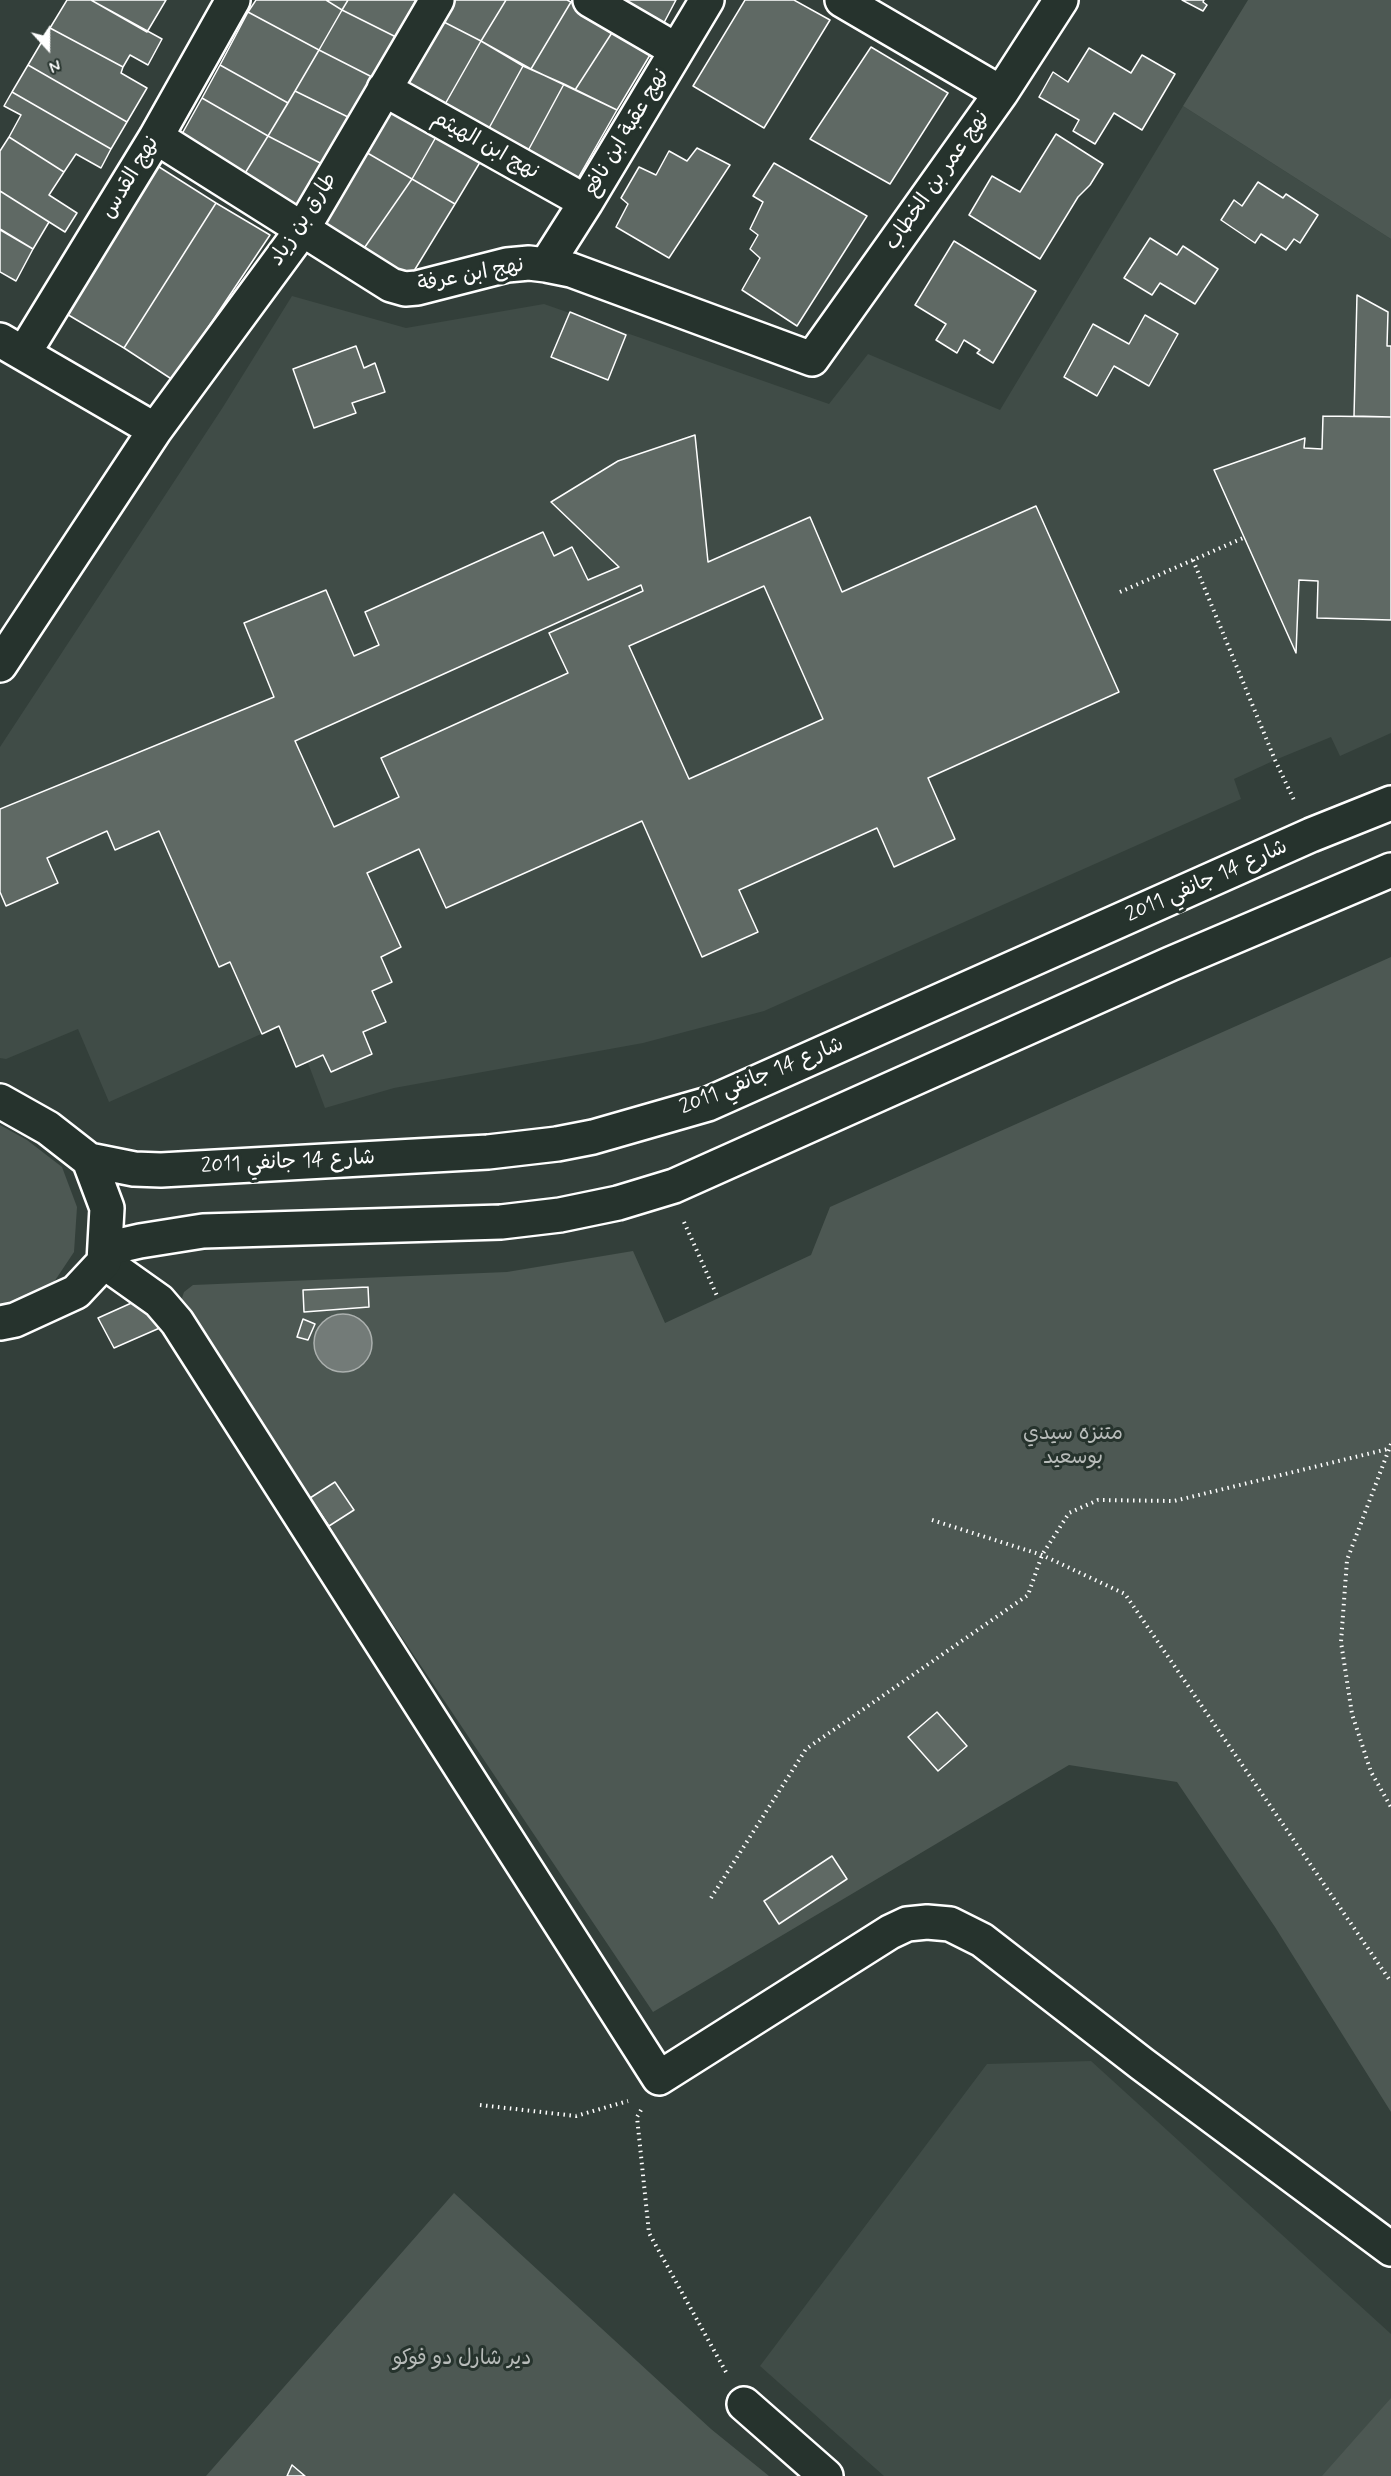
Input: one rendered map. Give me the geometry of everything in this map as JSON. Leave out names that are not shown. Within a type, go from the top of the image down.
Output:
[{"type":"street","name":"نهج القدس","points":[[12,346],[156,137],[233,0]]},
{"type":"street","name":"طارق بن زياد","points":[[155,430],[302,230],[437,0]]},
{"type":"street","points":[[590,0],[676,50]]},
{"type":"street","name":"نهج عقبة ابن نافع","points":[[546,265],[707,0]]},
{"type":"street","points":[[842,0],[1001,93]]},
{"type":"street","name":"نهج عمر بن الخطاب","points":[[812,359],[1001,93],[1061,0]]},
{"type":"street","name":"نهج ابن الهيثم","points":[[384,89],[586,202]]},
{"type":"street","name":"نهج ابن عرفة","points":[[156,137],[392,285],[405,289],[417,288],[507,265],[529,263],[546,265],[571,270],[812,359]]},
{"type":"street","points":[[0,665],[155,430],[12,346]]},
{"type":"street","name":"شارع 14 جانفي 2011","points":[[89,1160],[134,1169],[161,1170],[488,1152],[557,1144],[593,1137],[708,1104],[1311,836],[1391,803]]},
{"type":"street","points":[[104,1256],[203,1231],[501,1222],[560,1215],[618,1203],[674,1186],[1159,969],[1391,870]]},
{"type":"street","points":[[0,1101],[48,1128],[89,1160],[107,1208],[104,1256],[76,1292],[15,1320],[0,1323]]},
{"type":"street","points":[[104,1256],[159,1301],[177,1322],[654,2087],[890,1932],[907,1924],[950,1924],[982,1940],[1142,2064],[1391,2249]]},
{"type":"street","points":[[744,2404],[826,2476]]},
{"type":"path","points":[[1120,592],[1244,538]]},
{"type":"path","points":[[1193,560],[1275,760]]},
{"type":"path","points":[[674,1186],[682,1217],[718,1298]]},
{"type":"path","points":[[1391,1444],[1347,1560],[1341,1642],[1352,1714],[1371,1772],[1391,1807]]},
{"type":"path","points":[[711,1898],[806,1749],[1028,1595],[1042,1555],[1069,1513],[1098,1500],[1174,1501],[1388,1449]]},
{"type":"path","points":[[932,1520],[1042,1555],[1125,1594],[1391,1982]]},
{"type":"path","points":[[480,2105],[576,2116],[654,2087]]},
{"type":"path","points":[[654,2087],[637,2117],[649,2234],[744,2404]]},
{"type":"shaded area","points":[[1183,106],[1391,239],[1391,733],[1340,756],[1331,737],[1275,760],[1234,779],[1241,799],[764,1011],[643,1043],[394,1088],[325,1108],[308,1063],[296,1067],[279,1026],[109,1102],[78,1029],[6,1059],[0,1058],[0,747],[223,407],[292,296],[406,328],[544,304],[829,404],[868,354],[1000,410]]},
{"type":"shaded area","points":[[343,1314],[354,1316],[367,1327],[372,1343],[370,1354],[359,1367],[343,1372],[332,1370],[319,1359],[314,1343],[316,1332],[327,1319]]},
{"type":"shaded area","points":[[1091,2061],[1391,2334],[1391,2476],[884,2476],[760,2366],[987,2064]]},
{"type":"green space","points":[[1248,0],[1391,0],[1391,239],[1183,106]]},
{"type":"green space","name":"متنزه سيدي بوسعيد","points":[[1391,957],[1391,2112],[1275,1927],[1177,1782],[1069,1765],[653,2012],[185,1314],[181,1301],[184,1292],[193,1285],[507,1272],[633,1251],[665,1323],[811,1255],[830,1207]]},
{"type":"green space","points":[[0,1125],[27,1140],[62,1167],[77,1207],[74,1252],[52,1285],[0,1307]]},
{"type":"green space","name":"دير شارل دو فوكو","points":[[454,2193],[711,2429],[769,2476],[206,2476]]},
{"type":"green space","points":[[1391,2398],[1391,2476],[1322,2476]]},
{"type":"building","points":[[67,0],[91,0],[162,39],[148,65],[130,55],[123,67],[50,28]]},
{"type":"building","points":[[91,0],[166,0],[147,32]]},
{"type":"building","points":[[256,0],[326,0],[342,10],[319,50],[248,12]]},
{"type":"building","points":[[326,0],[348,0],[342,10]]},
{"type":"building","points":[[348,0],[416,0],[396,37],[342,10]]},
{"type":"building","points":[[452,0],[506,0],[481,41],[440,20]]},
{"type":"building","points":[[506,0],[567,0],[571,2],[531,69],[481,41]]},
{"type":"building","points":[[617,0],[676,0],[657,36]]},
{"type":"building","points":[[745,0],[794,0],[830,20],[764,128],[693,86]]},
{"type":"building","points":[[1182,0],[1204,0],[1203,2],[1207,5],[1203,11]]},
{"type":"building","points":[[571,2],[615,28],[575,90],[531,69]]},
{"type":"building","points":[[342,10],[396,37],[374,78],[319,50]]},
{"type":"building","points":[[248,12],[319,50],[288,103],[220,65]]},
{"type":"building","points":[[440,20],[481,41],[440,113],[402,91]]},
{"type":"building","points":[[50,28],[123,67],[121,73],[147,88],[127,122],[28,65]]},
{"type":"building","points":[[615,28],[653,50],[617,110],[575,90]]},
{"type":"building","points":[[481,41],[523,66],[483,139],[440,113]]},
{"type":"building","points":[[871,47],[948,93],[890,184],[810,139]]},
{"type":"building","points":[[1089,48],[1131,73],[1142,55],[1175,74],[1142,130],[1114,113],[1095,144],[1073,131],[1079,120],[1039,97],[1053,72],[1068,82]]},
{"type":"building","points":[[319,50],[374,78],[350,118],[295,91]]},
{"type":"building","points":[[28,65],[127,122],[111,149],[12,92]]},
{"type":"building","points":[[220,65],[288,103],[268,136],[202,98]]},
{"type":"building","points":[[523,66],[564,84],[523,160],[483,139]]},
{"type":"building","points":[[564,84],[617,110],[573,187],[523,160]]},
{"type":"building","points":[[295,91],[350,118],[324,165],[268,136]]},
{"type":"building","points":[[12,92],[111,149],[101,168],[76,154],[64,172],[9,137],[21,115],[4,106]]},
{"type":"building","points":[[202,98],[268,136],[239,183],[178,141]]},
{"type":"building","points":[[393,105],[440,130],[412,179],[364,151]]},
{"type":"building","points":[[440,130],[485,154],[455,204],[412,179]]},
{"type":"building","points":[[1056,134],[1103,164],[1090,185],[1078,197],[1040,259],[969,215],[992,176],[1020,192]]},
{"type":"building","points":[[268,136],[324,165],[294,216],[239,183]]},
{"type":"building","points":[[9,137],[64,172],[49,195],[77,213],[65,232],[0,191],[0,151]]},
{"type":"building","points":[[697,148],[730,165],[669,258],[616,227],[628,204],[621,198],[639,167],[656,175],[669,151],[687,161]]},
{"type":"building","points":[[364,151],[412,179],[358,257],[314,232]]},
{"type":"building","points":[[774,163],[867,216],[797,326],[742,290],[760,258],[750,249],[758,235],[750,229],[763,202],[753,196]]},
{"type":"building","points":[[156,165],[216,203],[124,348],[65,313]]},
{"type":"building","points":[[412,179],[455,204],[406,284],[358,257]]},
{"type":"building","points":[[1258,182],[1283,198],[1286,194],[1318,215],[1300,243],[1294,239],[1286,250],[1261,234],[1255,243],[1221,220],[1234,200],[1242,206]]},
{"type":"building","points":[[0,191],[49,222],[33,249],[0,229]]},
{"type":"building","points":[[216,203],[270,235],[173,380],[124,348]]},
{"type":"building","points":[[0,230],[33,249],[16,281],[0,272]]},
{"type":"building","points":[[1150,238],[1177,255],[1183,246],[1218,269],[1195,304],[1160,283],[1152,295],[1124,278]]},
{"type":"building","points":[[954,241],[1036,291],[993,363],[977,353],[980,350],[964,340],[957,353],[936,340],[946,324],[915,305]]},
{"type":"building","points":[[1357,295],[1388,312],[1387,346],[1391,346],[1391,417],[1354,416]]},
{"type":"building","points":[[570,312],[626,335],[608,380],[551,357]]},
{"type":"building","points":[[1145,315],[1178,334],[1149,386],[1114,366],[1097,396],[1064,377],[1093,324],[1129,344]]},
{"type":"building","points":[[356,346],[364,368],[375,363],[385,392],[352,403],[356,413],[314,428],[293,369]]},
{"type":"building","points":[[1323,416],[1391,417],[1391,620],[1317,618],[1318,581],[1299,580],[1296,653],[1214,470],[1305,438],[1304,448],[1322,449]]},
{"type":"building","points":[[695,435],[708,562],[810,517],[842,592],[1036,506],[1119,692],[928,778],[955,839],[894,867],[877,828],[739,890],[758,932],[702,957],[642,821],[446,908],[419,849],[367,873],[401,947],[381,957],[392,982],[372,991],[386,1022],[363,1032],[372,1054],[331,1072],[323,1055],[296,1067],[279,1026],[262,1034],[230,962],[219,967],[159,831],[115,850],[107,831],[47,858],[58,883],[6,906],[0,892],[0,809],[274,697],[244,623],[326,590],[354,656],[379,645],[365,612],[543,532],[554,556],[572,547],[588,580],[619,567],[551,502],[618,461]],"holes":[[[641,585],[643,591],[549,633],[568,673],[381,758],[399,797],[334,827],[295,741]],[[764,586],[823,719],[689,779],[629,646]]]},
{"type":"building","points":[[368,1287],[369,1307],[304,1312],[303,1290]]},
{"type":"building","points":[[147,1296],[162,1327],[114,1348],[98,1318]]},
{"type":"building","points":[[303,1319],[315,1324],[308,1340],[297,1337]]},
{"type":"building","points":[[335,1482],[354,1510],[329,1526],[310,1498]]},
{"type":"building","points":[[937,1712],[967,1746],[938,1771],[908,1737]]},
{"type":"building","points":[[832,1856],[847,1879],[779,1924],[764,1901]]},
{"type":"building","points":[[292,2465],[305,2476],[287,2476]]}]
